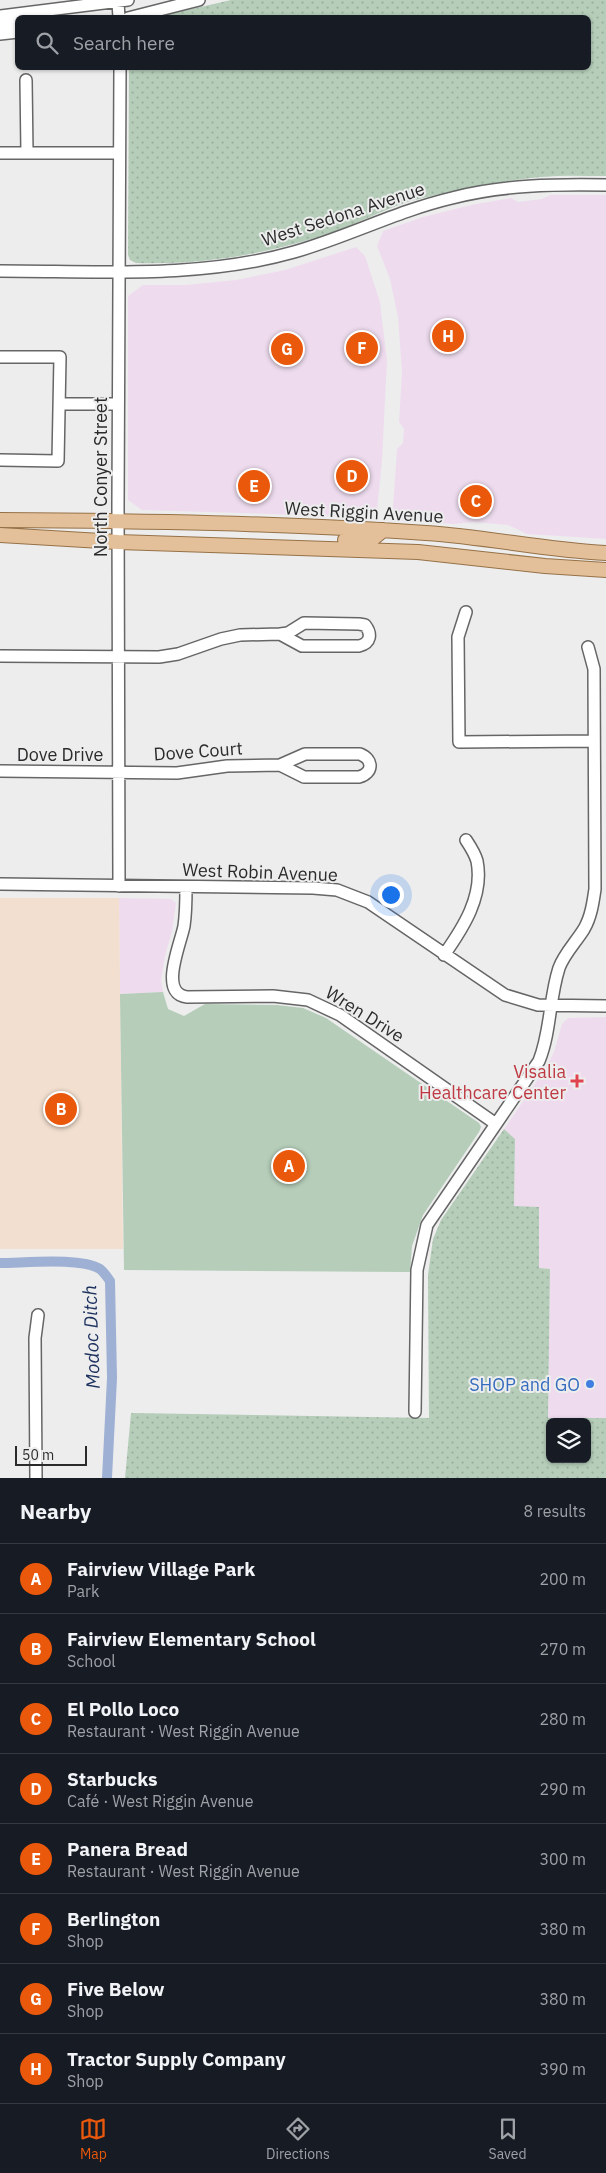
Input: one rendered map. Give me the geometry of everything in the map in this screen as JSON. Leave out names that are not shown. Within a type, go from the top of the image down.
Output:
[{"type":"main road","name":"West Riggin Avenue","points":[[0,520],[118,521],[383,530],[457,535],[552,549],[606,552]]},
{"type":"main road","points":[[284,547],[312,539],[371,540],[383,530]]},
{"type":"main road","points":[[0,535],[118,542],[428,553],[545,566],[606,570]]},
{"type":"street","points":[[140,15],[199,0]]},
{"type":"street","points":[[26,15],[123,1],[120,15]]},
{"type":"street","points":[[0,16],[15,16]]},
{"type":"street","points":[[0,26],[9,24],[15,19]]},
{"type":"street","points":[[0,34],[15,32]]},
{"type":"street","name":"North Conyer Street","points":[[119,886],[118,404],[120,70]]},
{"type":"street","points":[[26,80],[26,153]]},
{"type":"street","points":[[0,153],[119,153]]},
{"type":"street","name":"West Sedona Avenue","points":[[0,271],[119,271],[205,269],[231,266],[294,252],[415,208],[452,198],[491,190],[530,186],[606,185]]},
{"type":"street","points":[[0,357],[60,357],[58,461],[0,460]]},
{"type":"street","points":[[59,404],[118,404]]},
{"type":"street","points":[[466,612],[458,637],[459,742],[594,742]]},
{"type":"street","points":[[0,656],[169,656],[221,638],[240,635],[288,633],[298,625],[313,624],[365,625],[370,635],[369,641],[365,645],[302,646],[280,634]]},
{"type":"street","points":[[415,1412],[417,1270],[427,1225],[538,1061],[548,1035],[555,981],[560,965],[584,929],[591,913],[595,889],[594,669],[588,647]]},
{"type":"street","name":"Dove Court","points":[[119,772],[177,772],[227,766],[280,765],[305,754],[360,754],[367,757],[370,763],[370,770],[367,775],[360,778],[304,777],[280,765]]},
{"type":"street","name":"Dove Drive","points":[[0,771],[119,772]]},
{"type":"street","points":[[444,955],[462,929],[476,894],[478,875],[476,859],[466,840]]},
{"type":"street","name":"West Robin Avenue","points":[[0,884],[313,888],[337,890],[368,902],[505,995],[523,1002],[552,1006],[606,1006]]},
{"type":"street","name":"Wren Drive","points":[[186,887],[184,925],[175,961],[172,985],[175,992],[180,996],[292,997],[324,1006],[340,1015],[496,1124]]},
{"type":"street","points":[[36,1478],[35,1338],[38,1315]]},
{"type":"shaded area","points":[[551,195],[606,195],[606,539],[527,534],[508,525],[473,522],[454,524],[399,521],[393,508],[397,449],[403,443],[404,429],[399,422],[402,372],[398,317],[390,279],[377,246],[383,231],[423,217],[471,205],[511,198],[518,202],[542,199]]},
{"type":"shaded area","points":[[356,247],[365,256],[380,302],[387,361],[382,460],[377,511],[367,517],[142,510],[128,500],[128,296],[143,285],[185,285],[236,280],[285,270]]},
{"type":"shaded area","points":[[0,898],[119,898],[123,1249],[0,1249]]},
{"type":"shaded area","points":[[119,898],[171,899],[176,903],[161,980],[163,992],[120,994]]},
{"type":"shaded area","points":[[606,1017],[606,1418],[548,1418],[550,1269],[539,1268],[539,1208],[514,1206],[515,1139],[504,1129],[547,1066],[554,1052],[562,1024],[568,1018]]},
{"type":"green space","points":[[231,0],[606,0],[606,176],[541,177],[476,186],[411,201],[333,232],[260,252],[211,260],[136,263],[130,260],[128,255],[129,70],[591,70],[591,15],[166,15]]},
{"type":"green space","points":[[163,992],[168,1009],[184,1016],[205,1004],[277,1005],[303,1008],[326,1018],[479,1123],[481,1127],[479,1132],[423,1215],[412,1246],[410,1272],[124,1270],[120,994]]},
{"type":"green space","points":[[504,1129],[515,1139],[514,1206],[539,1207],[539,1268],[550,1269],[546,1463],[591,1463],[591,1418],[606,1418],[606,1478],[125,1478],[131,1413],[429,1418],[428,1275],[433,1239],[441,1220]]},
{"type":"waterway","name":"Modoc Ditch","points":[[0,1263],[80,1263],[100,1269],[110,1281],[112,1378],[107,1478]]},
{"type":"place","name":"Tractor Supply Company","points":[[448,336]]},
{"type":"place","name":"Berlington","points":[[362,348]]},
{"type":"place","name":"Five Below","points":[[287,349]]},
{"type":"place","name":"Starbucks","points":[[352,476]]},
{"type":"place","name":"Panera Bread","points":[[254,486]]},
{"type":"place","name":"El Pollo Loco","points":[[476,501]]},
{"type":"place","name":"Visalia Healthcare Center","points":[[577,1081]]},
{"type":"place","name":"Fairview Elementary School","points":[[61,1109]]},
{"type":"place","name":"Fairview Village Park","points":[[289,1166]]},
{"type":"place","name":"SHOP and GO","points":[[590,1384]]}]
